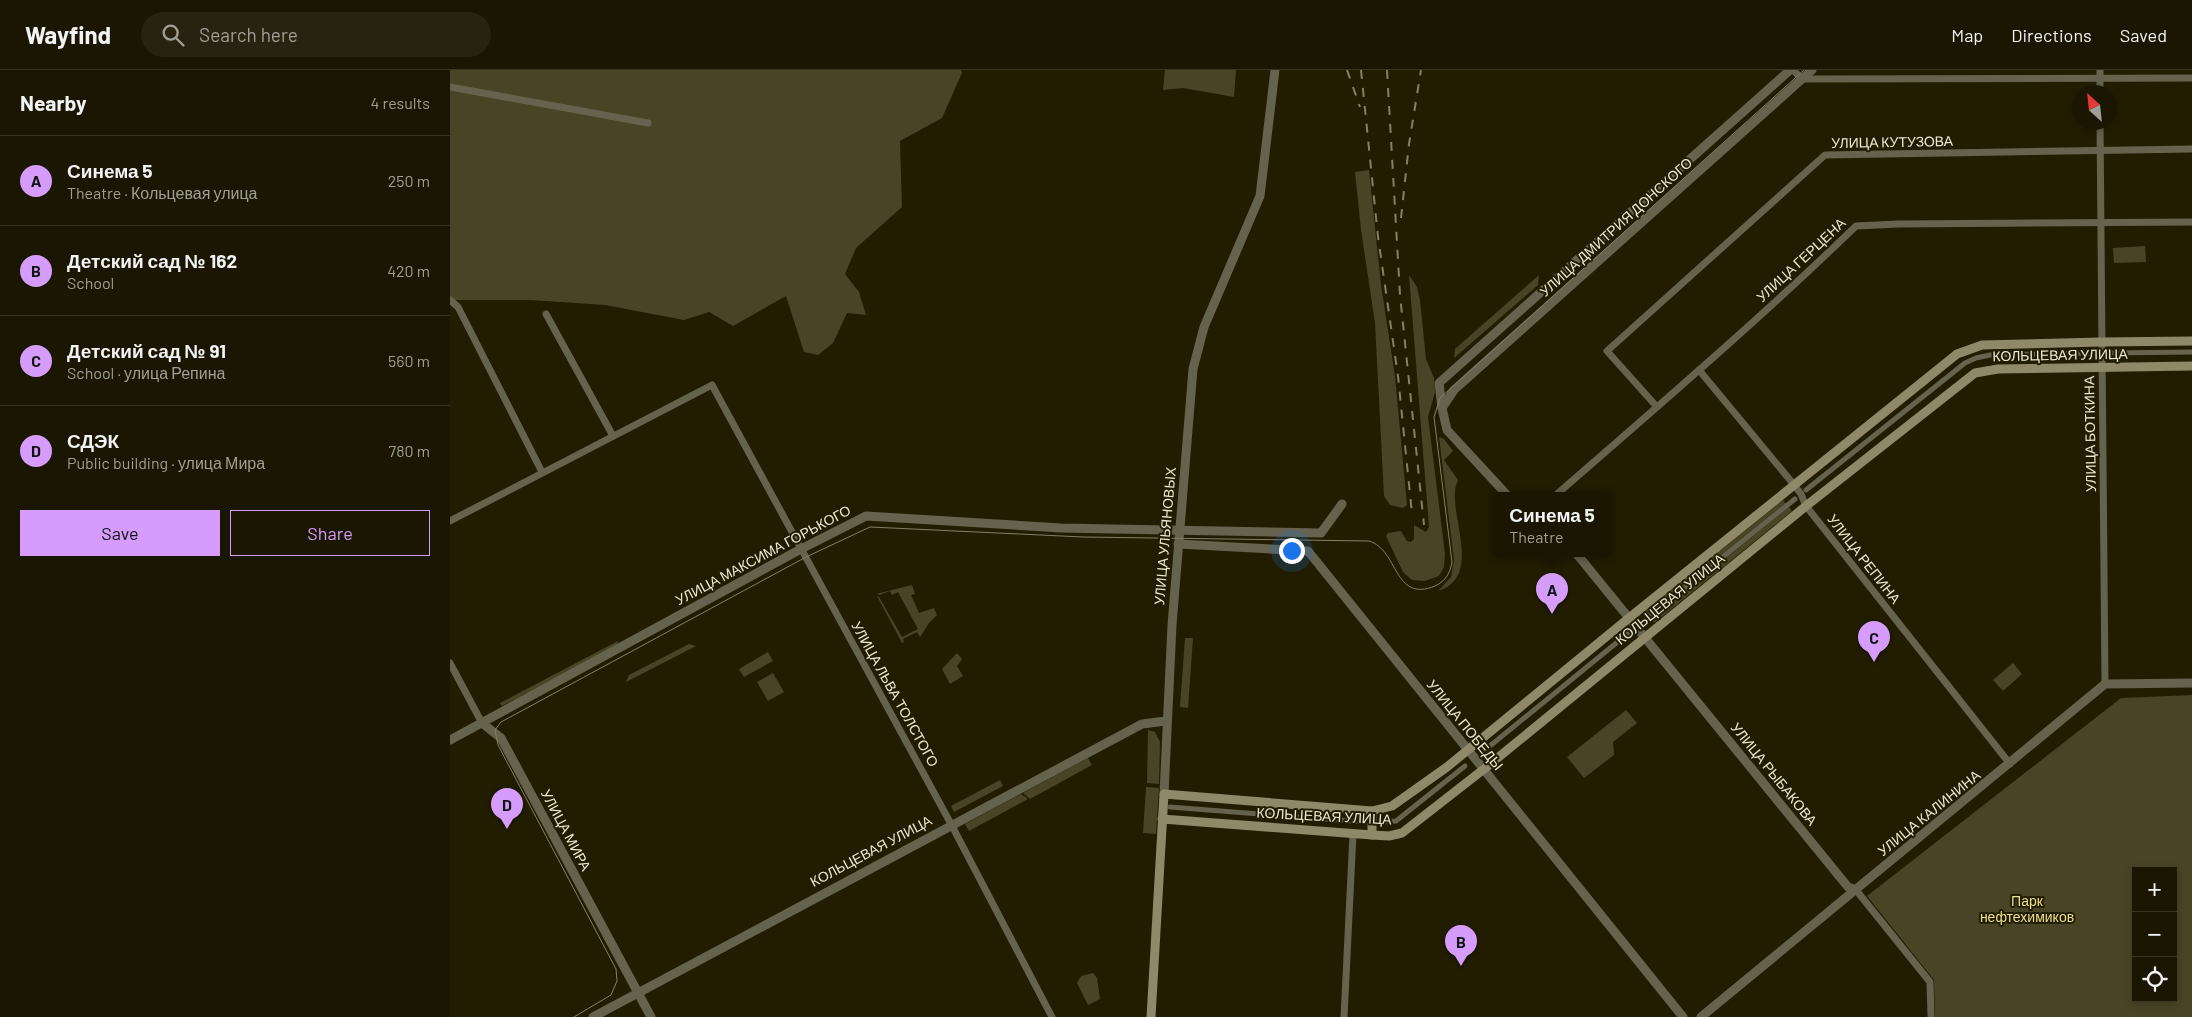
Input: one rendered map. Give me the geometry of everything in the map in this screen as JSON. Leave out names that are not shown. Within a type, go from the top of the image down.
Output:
[{"type":"main road","name":"КОЛЬЦЕВАЯ УЛИЦА","points":[[1164,794],[1372,811],[1392,806],[1406,798],[1468,750],[1957,354],[1982,345],[2192,342]]},
{"type":"main road","name":"КОЛЬЦЕВАЯ УЛИЦА","points":[[1162,819],[1353,834],[1389,836],[1402,834],[1806,506],[1975,373],[1998,369],[2192,366]]},
{"type":"main road","name":"УЛИЦА УЛЬЯНОВЫХ","points":[[1151,1017],[1164,794]]},
{"type":"main road","points":[[1372,811],[1372,835]]},
{"type":"street","name":"УЛИЦА УЛЬЯНОВЫХ","points":[[1164,794],[1166,720],[1178,544],[1193,369],[1204,327],[1260,196],[1275,70]]},
{"type":"street","points":[[1792,70],[1802,78],[2192,78]]},
{"type":"street","name":"УЛИЦА ДМИТРИЯ ДОНСКОГО","points":[[1442,408],[1439,383],[1792,70]]},
{"type":"street","name":"УЛИЦА ДМИТРИЯ ДОНСКОГО","points":[[1442,408],[1454,390],[1812,70]]},
{"type":"street","points":[[2100,70],[2100,85]]},
{"type":"street","points":[[450,88],[648,123]]},
{"type":"street","name":"УЛИЦА БОТКИНА","points":[[2100,130],[2105,684]]},
{"type":"street","name":"УЛИЦА КУТУЗОВА","points":[[1657,408],[1606,350],[1825,155],[2192,149]]},
{"type":"street","name":"УЛИЦА ГЕРЦЕНА","points":[[1559,492],[1657,408],[1813,268],[1856,226],[2192,222]]},
{"type":"street","points":[[450,300],[458,307],[542,472]]},
{"type":"street","points":[[450,521],[613,436],[546,314]]},
{"type":"street","points":[[2110,352],[2192,352]]},
{"type":"street","points":[[1806,490],[1965,363],[1990,355],[2090,353]]},
{"type":"street","name":"УЛИЦА РЕПИНА","points":[[1699,370],[1801,494],[1806,506],[2010,764]]},
{"type":"street","name":"УЛИЦА ЛЬВА ТОЛСТОГО","points":[[613,436],[712,385],[951,824],[1052,1017]]},
{"type":"street","points":[[1442,408],[1447,430],[1504,492]]},
{"type":"street","points":[[1641,623],[1795,499]]},
{"type":"street","name":"УЛИЦА МАКСИМА ГОРЬКОГО","points":[[450,740],[801,548],[866,516],[1062,528],[1321,533],[1342,504]]},
{"type":"street","name":"УЛИЦА ПОБЕДЫ","points":[[1178,544],[1308,551],[1683,1017]]},
{"type":"street","name":"УЛИЦА РЫБАКОВА","points":[[1579,557],[1646,636],[1848,887],[1856,890],[1930,982],[1931,1017]]},
{"type":"street","points":[[1485,750],[1632,630]]},
{"type":"street","name":"УЛИЦА МИРА","points":[[450,663],[482,723],[501,738],[651,1017]]},
{"type":"street","points":[[2105,684],[2192,683]]},
{"type":"street","name":"УЛИЦА КАЛИНИНА","points":[[1701,1017],[2105,684]]},
{"type":"street","name":"КОЛЬЦЕВАЯ УЛИЦА","points":[[593,1017],[951,824],[1142,724],[1166,720]]},
{"type":"street","points":[[1382,822],[1396,821],[1465,766]]},
{"type":"street","points":[[1170,807],[1364,822]]},
{"type":"street","points":[[1344,1017],[1353,834]]},
{"type":"green space","points":[[450,70],[961,70],[962,73],[942,118],[900,141],[902,207],[856,248],[845,274],[859,292],[866,315],[847,313],[833,343],[818,355],[804,352],[786,296],[733,326],[709,312],[684,320],[605,305],[530,300],[450,300]]},
{"type":"green space","points":[[1165,70],[1236,70],[1234,97],[1183,88],[1163,90]]},
{"type":"green space","points":[[1369,170],[1381,285],[1395,376],[1407,505],[1403,508],[1390,505],[1384,496],[1375,323],[1361,230],[1355,172]]},
{"type":"green space","points":[[2145,246],[2146,262],[2114,263],[2113,248]]},
{"type":"green space","points":[[1409,275],[1417,287],[1426,359],[1434,378],[1435,392],[1428,417],[1445,554],[1444,567],[1439,576],[1425,581],[1412,580],[1403,572],[1386,536],[1388,533],[1401,531],[1407,541],[1411,542],[1414,539],[1414,525],[1426,532],[1429,527]]},
{"type":"green space","points":[[1539,275],[1538,285],[1454,358],[1455,349]]},
{"type":"green space","points":[[1439,437],[1444,439],[1453,451],[1444,460],[1458,480],[1455,490],[1455,503],[1461,547],[1461,562],[1458,574],[1451,584],[1438,591],[1451,577],[1454,560]]},
{"type":"green space","points":[[1783,500],[1786,504],[1647,615],[1644,612]]},
{"type":"green space","points":[[1789,507],[1792,511],[1654,623],[1651,619]]},
{"type":"green space","points":[[912,585],[915,594],[911,595],[919,613],[934,608],[937,615],[920,637],[917,632],[903,639],[904,642],[902,643],[877,596],[902,637],[918,629],[898,592],[892,595],[890,591],[880,595],[876,594]]},
{"type":"green space","points":[[1185,638],[1193,638],[1188,708],[1180,707]]},
{"type":"green space","points":[[618,641],[617,646],[502,706],[500,703]]},
{"type":"green space","points":[[689,644],[696,646],[626,682],[629,675]]},
{"type":"green space","points":[[768,652],[773,661],[744,677],[739,669]]},
{"type":"green space","points":[[957,653],[962,659],[957,666],[963,676],[950,684],[942,669]]},
{"type":"green space","points":[[2013,663],[2022,674],[2003,691],[1993,680]]},
{"type":"green space","points":[[773,673],[784,692],[768,701],[757,682]]},
{"type":"green space","name":"Парк нефтехимиков","points":[[2192,695],[2192,1017],[1935,1017],[1934,980],[1867,896],[2121,698]]},
{"type":"green space","points":[[1626,710],[1637,723],[1613,742],[1614,755],[1584,778],[1567,757]]},
{"type":"green space","points":[[1148,730],[1155,732],[1160,742],[1159,784],[1147,783]]},
{"type":"green space","points":[[1088,758],[1092,765],[1030,799],[1023,793]]},
{"type":"green space","points":[[1000,780],[1003,786],[954,812],[951,806]]},
{"type":"green space","points":[[1146,787],[1159,788],[1156,834],[1143,833]]},
{"type":"green space","points":[[1021,794],[1028,799],[969,831],[965,824]]},
{"type":"green space","points":[[1093,973],[1097,978],[1100,999],[1088,1005],[1077,983],[1081,976]]},
{"type":"tram line","points":[[574,1017],[611,995],[617,981],[616,969],[498,745],[495,730],[501,722],[806,557],[870,527],[1083,537],[1369,541],[1379,546],[1404,582],[1411,587],[1421,589],[1435,586],[1447,576],[1452,562],[1434,417],[1440,398],[1804,70]]},
{"type":"railway","points":[[1347,70],[1360,107]]},
{"type":"railway","points":[[1361,70],[1378,237],[1398,376],[1412,514]]},
{"type":"railway","points":[[1387,70],[1400,295],[1424,525]]},
{"type":"railway","points":[[1401,218],[1409,144],[1421,70]]},
{"type":"place","name":"Синема 5","points":[[1552,614]]},
{"type":"place","name":"Детский сад № 91","points":[[1874,662]]},
{"type":"place","name":"СДЭК","points":[[507,829]]},
{"type":"place","name":"Детский сад № 162","points":[[1461,966]]}]
